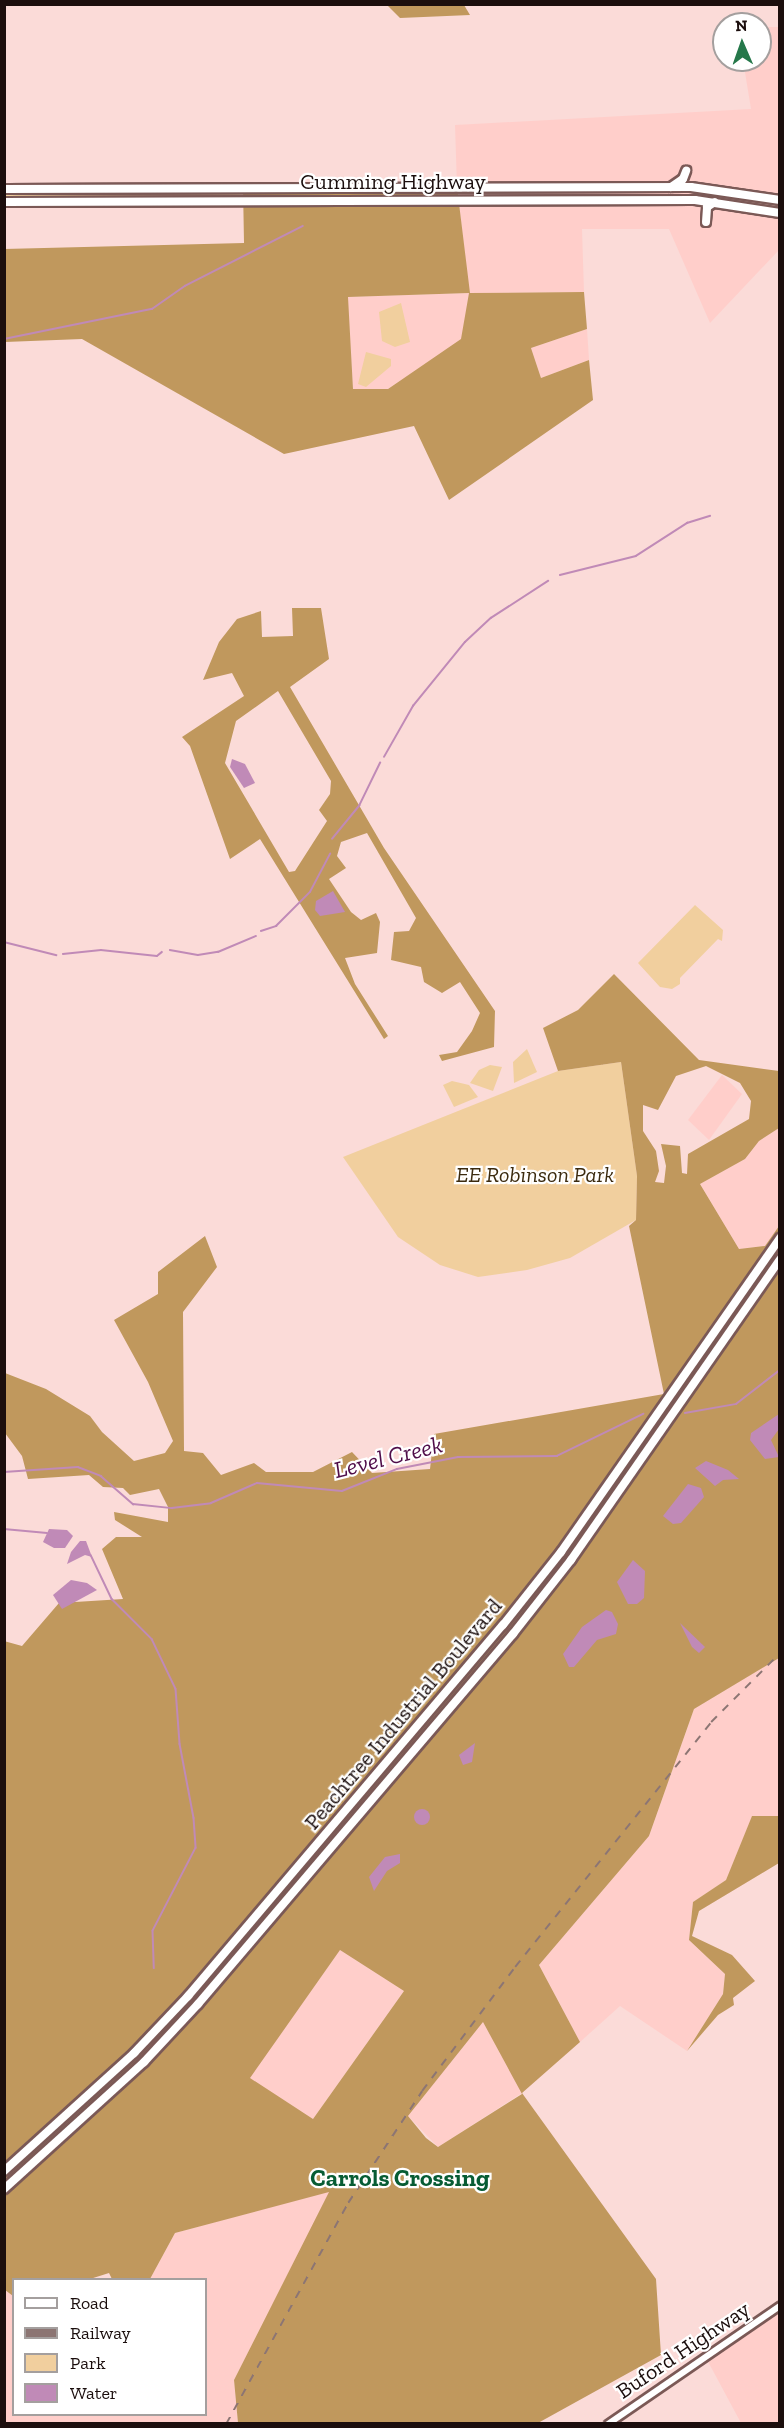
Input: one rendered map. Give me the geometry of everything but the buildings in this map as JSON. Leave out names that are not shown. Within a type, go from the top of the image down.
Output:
[{"type":"highway","points":[[669,187],[683,179],[686,171]]},
{"type":"highway","name":"Cumming Highway","points":[[4,189],[669,187],[724,189],[780,200]]},
{"type":"highway","name":"Cumming Highway","points":[[4,202],[599,199],[715,202],[780,213]]},
{"type":"highway","points":[[706,222],[707,207],[715,202]]},
{"type":"highway","name":"Peachtree Industrial Boulevard","points":[[4,2171],[127,2060],[188,1996],[503,1625],[561,1552],[780,1238]]},
{"type":"highway","name":"Peachtree Industrial Boulevard","points":[[4,2189],[98,2106],[190,2013],[513,1634],[571,1560],[780,1259]]},
{"type":"main road","name":"Buford Highway","points":[[608,2424],[780,2306]]},
{"type":"shaded area","points":[[387,5],[464,5],[470,15],[400,18]]},
{"type":"shaded area","points":[[772,27],[779,27],[779,250],[710,323],[669,229],[582,229],[584,292],[470,293],[462,339],[388,389],[353,390],[347,297],[469,293],[457,187],[455,125],[751,109],[745,72],[772,72]]},
{"type":"shaded area","points":[[243,187],[457,187],[470,293],[584,292],[587,329],[531,348],[541,378],[589,360],[593,400],[449,500],[414,426],[284,454],[82,339],[5,342],[4,249],[244,243]],"holes":[[[469,293],[461,339],[388,389],[353,389],[348,297]]]},
{"type":"shaded area","points":[[587,329],[589,360],[541,378],[531,348]]},
{"type":"shaded area","points":[[292,608],[321,608],[329,659],[290,687],[384,848],[495,1011],[494,1047],[442,1061],[439,1055],[457,1052],[472,1031],[480,1013],[460,982],[442,993],[424,982],[421,967],[391,960],[394,932],[409,931],[416,918],[367,833],[341,842],[337,856],[346,868],[329,879],[351,912],[361,920],[376,913],[380,922],[377,953],[345,958],[355,984],[388,1036],[384,1039],[260,839],[230,859],[190,746],[182,737],[244,696],[232,673],[203,680],[219,642],[237,619],[261,611],[262,637],[293,636]],"holes":[[[278,691],[331,781],[330,794],[319,810],[327,821],[295,871],[289,872],[225,763],[236,721]]]},
{"type":"shaded area","points":[[614,974],[699,1060],[779,1071],[779,1128],[759,1141],[745,1159],[700,1184],[739,1249],[765,1246],[779,1226],[779,1658],[694,1709],[649,1836],[539,1965],[580,2042],[522,2093],[656,2279],[661,2355],[538,2423],[238,2423],[234,2380],[329,2192],[175,2233],[151,2278],[112,2278],[109,2273],[93,2278],[12,2278],[12,2295],[5,2290],[4,1641],[22,1646],[59,1603],[123,1599],[102,1549],[116,1537],[142,1537],[115,1520],[114,1512],[168,1522],[168,1507],[159,1489],[130,1495],[123,1488],[103,1487],[89,1475],[28,1479],[22,1456],[5,1433],[5,1373],[46,1389],[90,1416],[102,1432],[134,1461],[165,1453],[173,1441],[148,1382],[114,1320],[158,1294],[158,1272],[205,1236],[217,1267],[183,1312],[184,1451],[203,1453],[221,1475],[254,1463],[266,1472],[313,1472],[352,1452],[372,1473],[430,1469],[434,1434],[664,1394],[629,1226],[636,1220],[637,1176],[621,1062],[558,1071],[543,1028],[578,1010]],"holes":[[[706,1066],[740,1083],[751,1101],[749,1119],[688,1154],[687,1174],[682,1173],[680,1146],[661,1144],[666,1166],[664,1183],[655,1182],[659,1171],[656,1151],[643,1131],[643,1105],[658,1110],[676,1076]],[[340,1950],[404,1991],[313,2119],[250,2078]],[[483,2022],[522,2094],[438,2147],[426,2138],[408,2116]]]},
{"type":"shaded area","points":[[722,1075],[742,1094],[709,1140],[688,1120]]},
{"type":"shaded area","points":[[779,1128],[779,1226],[765,1246],[739,1249],[700,1184],[745,1159],[759,1141]]},
{"type":"shaded area","points":[[779,1658],[779,1816],[752,1817],[726,1880],[693,1902],[689,1940],[725,1974],[723,1994],[687,2051],[620,2006],[580,2042],[539,1965],[649,1836],[694,1709]]},
{"type":"shaded area","points":[[752,1816],[779,1816],[779,1863],[699,1911],[692,1936],[732,1955],[755,1981],[733,1998],[734,2005],[718,2015],[687,2051],[723,1994],[725,1974],[689,1940],[693,1902],[726,1880]]},
{"type":"shaded area","points":[[340,1950],[404,1991],[313,2119],[249,2078]]},
{"type":"shaded area","points":[[483,2022],[522,2093],[438,2147],[408,2116]]},
{"type":"shaded area","points":[[330,2191],[234,2380],[238,2423],[5,2423],[4,2290],[12,2295],[12,2416],[207,2416],[207,2278],[151,2278],[175,2233]]},
{"type":"shaded area","points":[[779,2303],[779,2423],[741,2423],[705,2356]]},
{"type":"green space","points":[[281,192],[174,199],[5,199],[4,194]]},
{"type":"green space","points":[[401,303],[410,342],[395,347],[382,341],[379,312]]},
{"type":"green space","points":[[366,352],[391,359],[391,366],[366,387],[358,384]]},
{"type":"green space","points":[[695,905],[723,930],[722,941],[718,939],[680,978],[680,984],[672,989],[660,987],[638,963]]},
{"type":"green space","points":[[527,1049],[537,1072],[514,1083],[513,1062]]},
{"type":"green space","name":"EE Robinson Park","points":[[621,1062],[637,1176],[636,1220],[570,1258],[527,1270],[478,1277],[440,1265],[398,1237],[343,1157],[558,1071]]},
{"type":"green space","points":[[490,1065],[502,1067],[493,1091],[470,1083],[479,1070]]},
{"type":"green space","points":[[452,1081],[469,1085],[478,1097],[454,1107],[443,1085]]},
{"type":"water","points":[[232,759],[245,764],[255,783],[244,788],[230,767]]},
{"type":"water","points":[[333,891],[345,912],[320,916],[315,910],[316,901]]},
{"type":"water","points":[[779,1414],[779,1429],[771,1440],[779,1457],[765,1459],[750,1440],[751,1433]]},
{"type":"water","points":[[706,1461],[728,1470],[739,1479],[723,1480],[715,1486],[695,1468]]},
{"type":"water","points":[[688,1484],[701,1488],[704,1497],[681,1523],[673,1524],[663,1516]]},
{"type":"water","points":[[49,1529],[67,1530],[73,1536],[65,1548],[54,1548],[43,1542]]},
{"type":"water","points":[[80,1541],[86,1541],[92,1557],[85,1555],[67,1564],[71,1552]]},
{"type":"water","points":[[633,1560],[645,1571],[644,1598],[637,1604],[628,1604],[617,1582]]},
{"type":"water","points":[[71,1580],[87,1583],[97,1590],[62,1609],[53,1595]]},
{"type":"water","points":[[606,1610],[612,1612],[618,1624],[616,1634],[597,1640],[574,1667],[569,1667],[563,1654],[582,1627]]},
{"type":"water","points":[[680,1623],[705,1647],[699,1653],[692,1647]]},
{"type":"water","points":[[475,1743],[472,1762],[463,1765],[459,1755]]},
{"type":"water","points":[[422,1809],[428,1811],[430,1817],[428,1823],[422,1825],[416,1823],[414,1817],[416,1811]]},
{"type":"water","points":[[400,1854],[400,1863],[387,1871],[374,1891],[369,1877],[385,1857]]},
{"type":"waterway","points":[[4,339],[152,309],[185,286],[303,226]]},
{"type":"waterway","points":[[560,575],[636,556],[687,523],[710,516]]},
{"type":"waterway","points":[[384,757],[413,706],[465,642],[491,618],[548,581]]},
{"type":"waterway","points":[[332,839],[359,806],[380,763]]},
{"type":"waterway","points":[[261,931],[276,926],[310,892],[330,854]]},
{"type":"waterway","points":[[170,950],[198,955],[218,952],[256,936]]},
{"type":"waterway","points":[[4,942],[56,955]]},
{"type":"waterway","points":[[63,954],[101,950],[157,956],[162,952]]},
{"type":"waterway","name":"Level Creek","points":[[685,1413],[736,1404],[780,1370]]},
{"type":"waterway","name":"Level Creek","points":[[4,1472],[78,1467],[101,1476],[133,1504],[172,1508],[211,1503],[257,1483],[342,1491],[397,1469],[458,1457],[557,1456],[643,1414]]},
{"type":"waterway","points":[[4,1529],[47,1533]]},
{"type":"waterway","points":[[91,1555],[112,1599],[152,1639],[176,1689],[180,1744],[194,1818],[196,1848],[153,1931],[154,1968]]},
{"type":"railway","points":[[226,2424],[348,2203],[422,2091],[515,1967],[711,1722],[780,1653]]},
{"type":"district","name":"Carrols Crossing","points":[[400,2178]]}]
